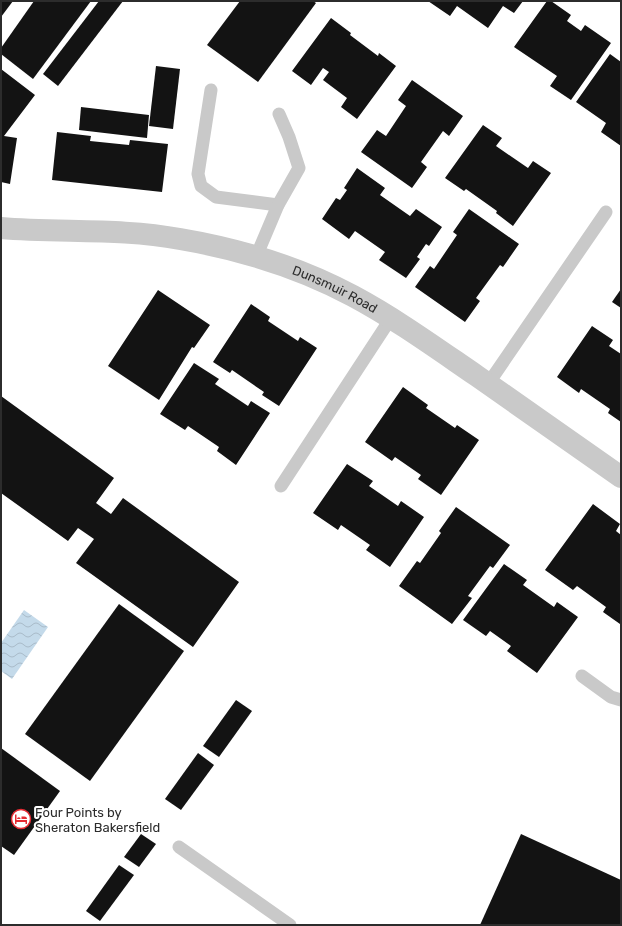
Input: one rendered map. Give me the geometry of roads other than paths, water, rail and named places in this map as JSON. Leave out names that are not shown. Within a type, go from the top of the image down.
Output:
[{"type":"street","name":"Dunsmuir Road","points":[[1,228],[39,231],[118,232],[164,237],[238,251],[296,270],[338,289],[391,318],[621,477]]},
{"type":"lane","points":[[211,90],[198,174],[201,186],[216,197],[278,204]]},
{"type":"lane","points":[[256,257],[278,204],[299,168],[289,137],[279,114]]},
{"type":"lane","points":[[488,384],[606,212]]},
{"type":"lane","points":[[281,486],[391,318]]},
{"type":"lane","points":[[582,676],[611,697],[621,700]]},
{"type":"lane","points":[[179,847],[290,925]]},
{"type":"water","points":[[24,610],[48,627],[12,679],[1,671],[1,643]]},
{"type":"place","name":"Four Points by Sheraton Bakersfield","points":[[21,819]]}]
